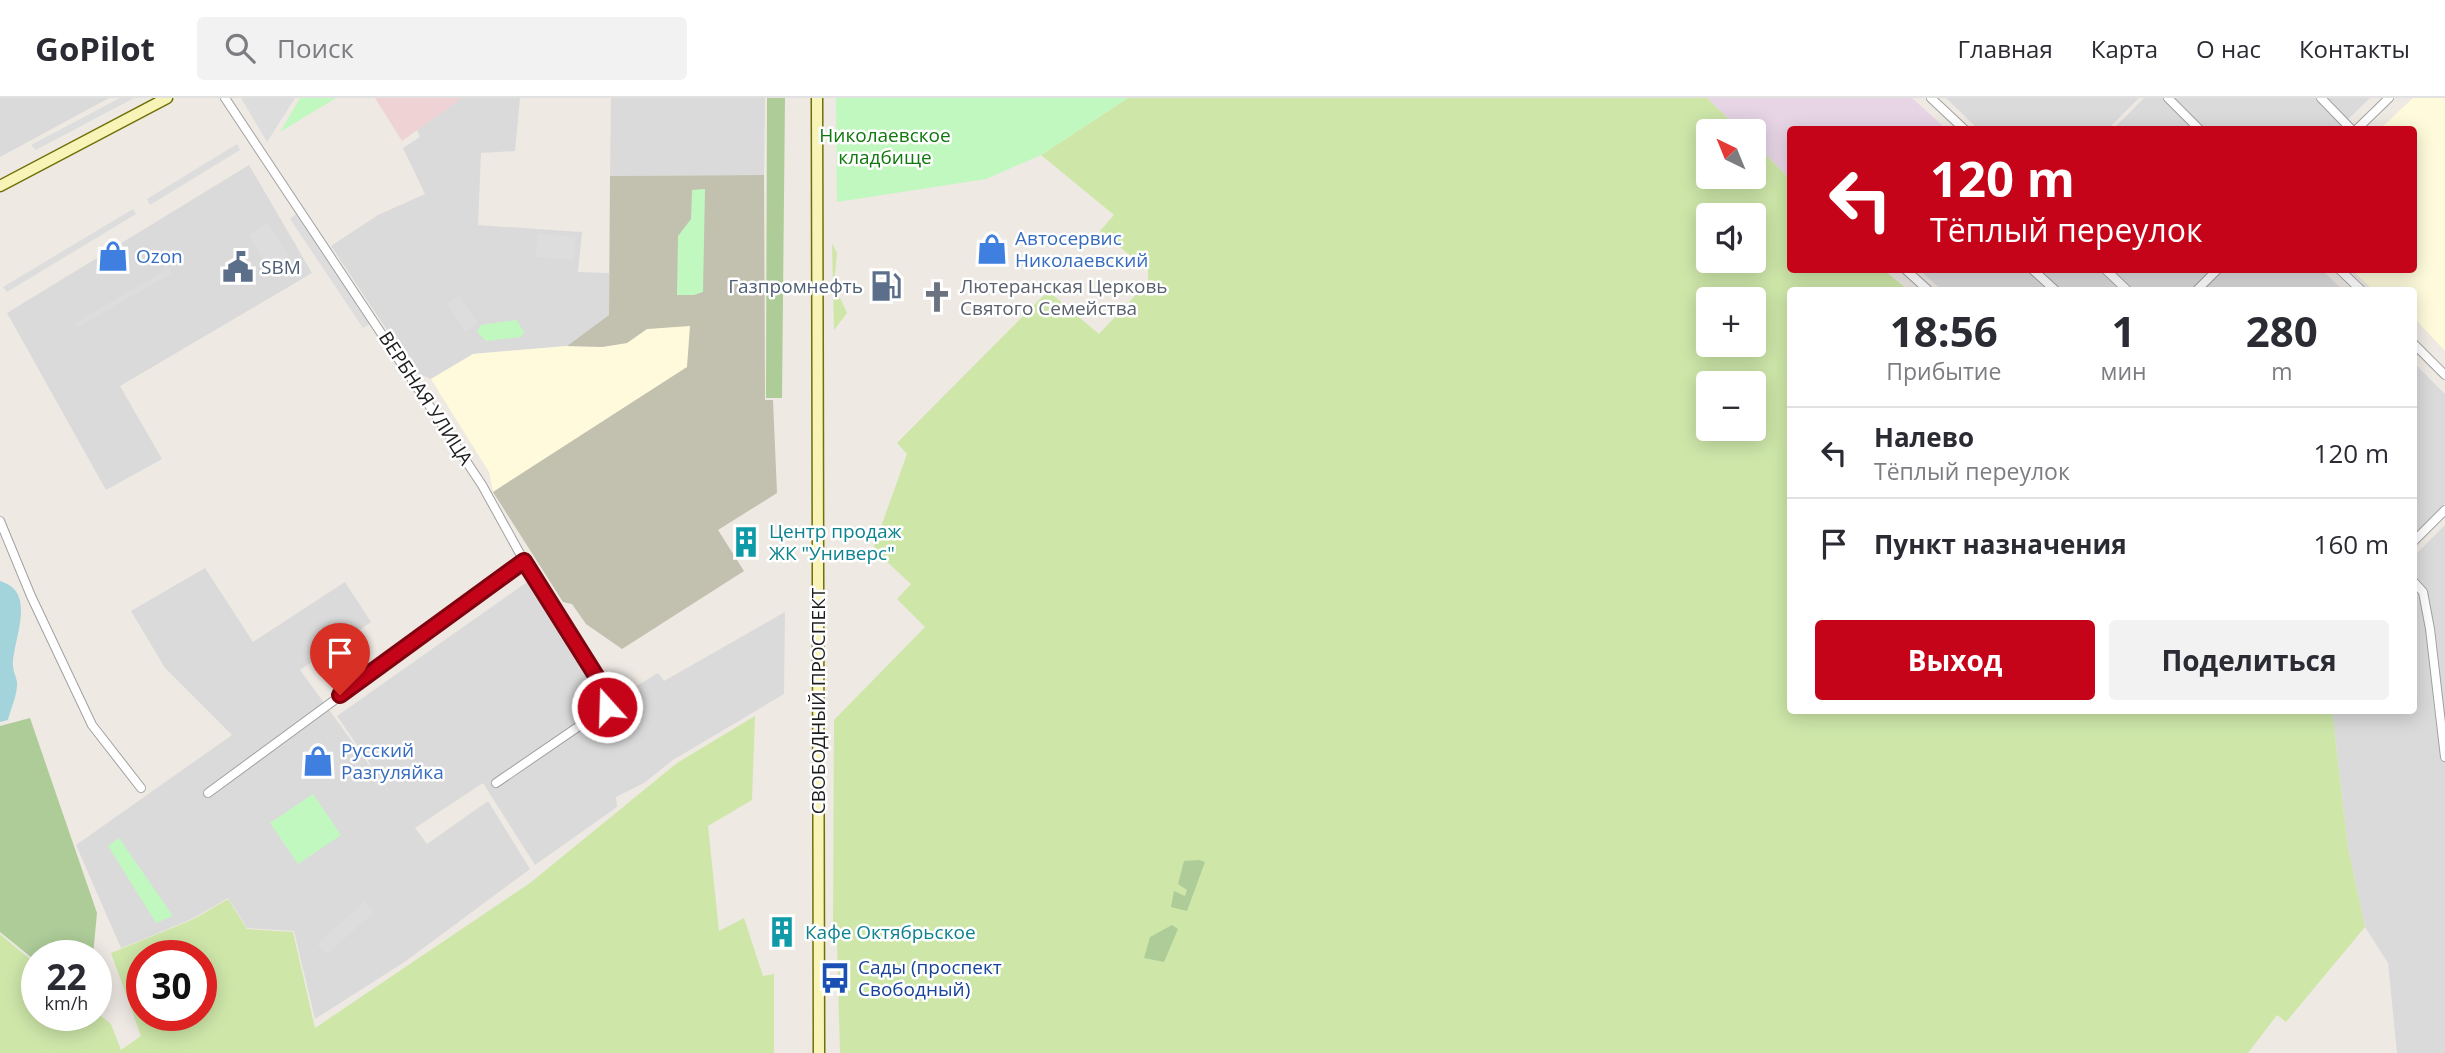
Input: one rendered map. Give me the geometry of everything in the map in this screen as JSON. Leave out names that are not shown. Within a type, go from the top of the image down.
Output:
[{"type":"main road","points":[[0,186],[167,98]]},
{"type":"main road","name":"СВОБОДНЫЙ ПРОСПЕКТ","points":[[817,98],[819,1053]]},
{"type":"street","name":"ВЕРБНАЯ УЛИЦА","points":[[225,98],[477,477],[524,561],[610,698],[607,707],[496,783]]},
{"type":"street","points":[[1931,98],[1961,126]]},
{"type":"street","points":[[2168,98],[2196,126]]},
{"type":"street","points":[[2322,98],[2350,126]]},
{"type":"street","points":[[2358,126],[2389,98]]},
{"type":"street","points":[[1909,273],[1925,287]]},
{"type":"street","points":[[2036,273],[2052,287]]},
{"type":"street","points":[[2109,273],[2124,287]]},
{"type":"street","points":[[2200,287],[2214,273]]},
{"type":"street","points":[[2343,273],[2358,287]]},
{"type":"street","points":[[2417,347],[2445,375]]},
{"type":"street","points":[[2417,538],[2445,510]]},
{"type":"street","points":[[0,521],[31,596],[92,725],[141,788]]},
{"type":"street","points":[[208,793],[524,561]]},
{"type":"street","points":[[2417,585],[2423,592],[2430,629],[2445,757]]},
{"type":"shaded area","points":[[0,98],[109,98],[0,157]]},
{"type":"shaded area","points":[[120,98],[134,98],[36,150],[31,145]]},
{"type":"shaded area","points":[[241,98],[295,98],[267,142]]},
{"type":"shaded area","points":[[375,98],[462,98],[402,141]]},
{"type":"shaded area","points":[[462,98],[520,98],[515,151],[481,153],[478,225],[582,232],[578,272],[609,273],[609,315],[567,346],[473,354],[431,379],[415,372],[331,246],[378,215],[425,194],[403,148],[420,137],[417,130]]},
{"type":"shaded area","points":[[611,98],[765,98],[764,175],[610,176]]},
{"type":"shaded area","points":[[1707,98],[1912,98],[1943,126],[1787,126],[1787,176],[1766,155],[1766,119],[1729,119]]},
{"type":"shaded area","points":[[1946,98],[2139,98],[2111,126],[1975,126]]},
{"type":"shaded area","points":[[2144,98],[2370,98],[2341,126],[2116,126]]},
{"type":"shaded area","points":[[2413,98],[2445,98],[2445,351],[2417,321],[2417,287],[2370,287],[2355,273],[2417,273],[2417,126],[2383,126]]},
{"type":"shaded area","points":[[237,144],[240,150],[150,205],[147,199]]},
{"type":"shaded area","points":[[249,165],[312,273],[120,386],[162,459],[106,490],[7,313]]},
{"type":"shaded area","points":[[764,175],[765,400],[773,400],[777,493],[718,530],[744,571],[622,649],[586,624],[572,604],[563,602],[493,492],[687,367],[690,326],[647,329],[627,343],[602,347],[567,346],[609,315],[610,176]]},
{"type":"shaded area","points":[[133,209],[136,214],[7,292],[3,287]]},
{"type":"shaded area","points":[[296,214],[370,324],[363,328],[290,219]]},
{"type":"shaded area","points":[[268,223],[289,257],[269,269],[249,235]]},
{"type":"shaded area","points":[[538,234],[576,237],[574,260],[536,257]]},
{"type":"shaded area","points":[[169,268],[172,273],[78,327],[75,323]]},
{"type":"shaded area","points":[[1922,273],[2325,273],[2340,287],[1939,287]]},
{"type":"shaded area","points":[[459,296],[478,323],[466,332],[447,304]]},
{"type":"shaded area","points":[[691,325],[687,367],[493,492],[489,472],[431,379],[473,354],[567,346],[602,347],[627,343],[647,329]]},
{"type":"shaded area","points":[[2417,366],[2445,394],[2445,503],[2417,531]]},
{"type":"shaded area","points":[[2445,525],[2445,1053],[2397,1053],[2388,963],[2365,927],[2348,848],[2332,714],[2417,714],[2417,553]]},
{"type":"shaded area","points":[[205,568],[253,642],[345,582],[371,622],[300,670],[394,799],[337,716],[527,582],[598,688],[595,707],[610,730],[641,709],[630,690],[658,673],[664,681],[785,612],[784,694],[673,760],[644,783],[616,797],[617,807],[535,865],[483,783],[415,828],[427,844],[488,801],[530,869],[406,961],[315,1019],[294,931],[247,928],[228,898],[192,919],[141,940],[126,940],[126,946],[121,948],[76,845],[232,735],[165,668],[131,611]]},
{"type":"shaded area","points":[[365,901],[374,912],[327,954],[317,944]]},
{"type":"green space","points":[[300,98],[336,98],[280,132]]},
{"type":"green space","points":[[767,98],[785,98],[782,398],[766,398]]},
{"type":"green space","name":"Николаевское кладбище","points":[[836,98],[1128,98],[1041,155],[986,179],[837,202]]},
{"type":"green space","points":[[1128,98],[1707,98],[1729,119],[1696,119],[1696,189],[1766,189],[1766,155],[1787,176],[1787,273],[1888,273],[1904,287],[1787,287],[1787,714],[2332,714],[2348,848],[2365,927],[2286,1022],[2277,1015],[2248,1053],[840,1053],[837,945],[833,931],[834,720],[925,627],[897,599],[911,584],[873,549],[907,454],[897,443],[1048,291],[1099,334],[1148,282],[1148,270],[1100,231],[1114,215],[1041,155]]},
{"type":"green space","points":[[705,189],[703,292],[677,295],[678,236],[691,219],[692,190]]},
{"type":"green space","points":[[832,243],[837,253],[834,285],[847,313],[834,330]]},
{"type":"green space","points":[[516,320],[524,332],[521,337],[486,341],[477,332],[481,325]]},
{"type":"green space","points":[[755,716],[752,800],[708,826],[719,931],[744,918],[763,976],[774,974],[774,1053],[0,1053],[0,934],[21,952],[21,1031],[112,1031],[112,1027],[121,1050],[141,1036],[139,1031],[217,1031],[217,940],[143,940],[194,919],[228,899],[247,929],[293,932],[315,1028],[530,883],[677,763]]},
{"type":"green space","points":[[30,718],[97,913],[94,940],[21,940],[21,949],[0,932],[0,726]]},
{"type":"green space","points":[[313,794],[341,835],[298,864],[270,823]]},
{"type":"green space","points":[[119,838],[173,916],[156,923],[108,846]]},
{"type":"green space","points":[[1184,861],[1205,862],[1187,911],[1171,907],[1174,891],[1185,896],[1187,890],[1178,884]]},
{"type":"green space","points":[[1172,925],[1178,929],[1164,962],[1144,958],[1150,937]]},
{"type":"green space","points":[[126,947],[126,994],[112,956],[112,953]]},
{"type":"water","points":[[0,581],[18,595],[21,617],[13,665],[16,691],[8,720],[0,722]]},
{"type":"place","name":"Автосервис Николаевский","points":[[992,249]]},
{"type":"place","name":"Ozon","points":[[113,256]]},
{"type":"place","name":"SBM","points":[[238,267]]},
{"type":"place","name":"Газпромнефть","points":[[886,286]]},
{"type":"place","name":"Лютеранская Церковь Святого Семейства","points":[[937,297]]},
{"type":"place","name":"Центр продаж ЖК \"Универс\"","points":[[746,542]]},
{"type":"place","name":"Русский Разгуляйка","points":[[318,761]]},
{"type":"place","name":"Кафе Октябрьское","points":[[782,932]]},
{"type":"place","name":"Сады (проспект Свободный)","points":[[835,978]]},
{"type":"route","points":[[340,695],[524,561],[610,698],[607,707]]}]
